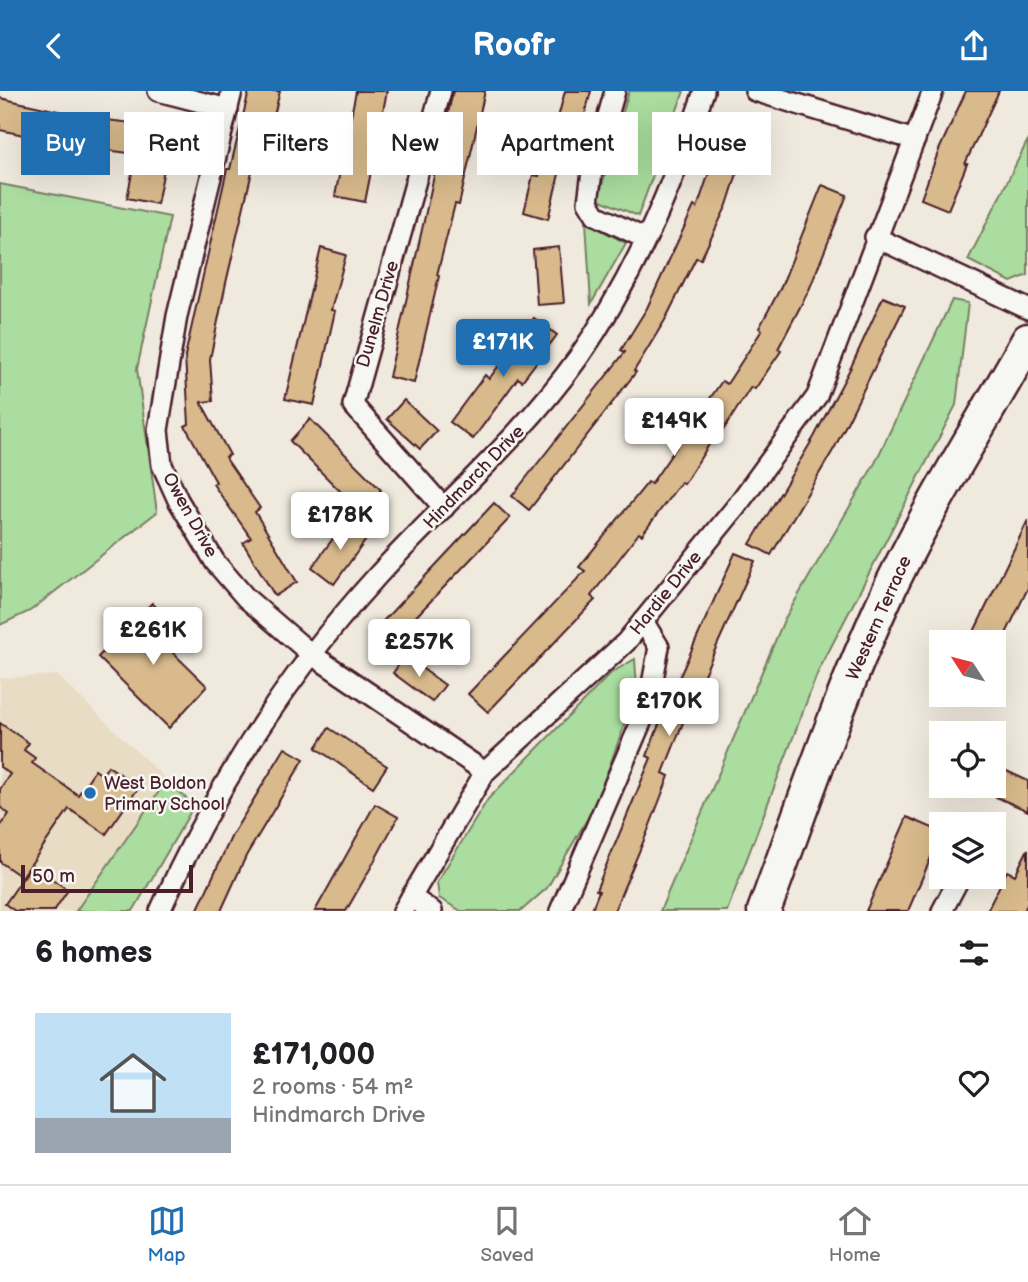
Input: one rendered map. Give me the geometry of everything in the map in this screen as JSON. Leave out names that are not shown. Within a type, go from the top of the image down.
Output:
[{"type":"main road","name":"Western Terrace","points":[[764,911],[823,750],[882,605],[913,543],[1028,340]]},
{"type":"street","points":[[158,91],[230,100]]},
{"type":"street","name":"Dunelm Drive","points":[[441,91],[353,405],[444,507]]},
{"type":"street","points":[[615,91],[592,172],[588,202],[596,215],[646,239]]},
{"type":"street","name":"Hindmarch Drive","points":[[160,911],[236,764],[311,654],[378,575],[492,462],[539,409],[582,351],[646,239],[678,169],[704,91]]},
{"type":"street","points":[[755,91],[915,140]]},
{"type":"street","name":"Hardie Drive","points":[[407,904],[485,772],[626,642],[736,506],[817,396],[875,237],[933,91]]},
{"type":"street","name":"Owen Drive","points":[[230,100],[177,316],[158,430],[162,464],[178,500],[215,562],[246,599],[311,654],[485,772]]},
{"type":"street","points":[[875,237],[1028,309]]},
{"type":"street","points":[[560,911],[648,706],[659,647],[643,621]]},
{"type":"street","points":[[942,911],[954,889]]},
{"type":"street","points":[[407,904],[432,911]]},
{"type":"shaded area","name":"West Boldon Primary School","points":[[57,675],[194,806],[133,911],[0,911],[0,678]]},
{"type":"green space","points":[[629,91],[684,91],[676,112],[652,112],[653,175],[638,216],[598,199],[605,175],[638,175],[638,112],[623,112]]},
{"type":"green space","points":[[1028,140],[1028,275],[1011,282],[968,260]]},
{"type":"green space","points":[[0,184],[170,217],[137,369],[157,512],[30,611],[0,625]]},
{"type":"green space","points":[[586,222],[626,243],[591,304]]},
{"type":"green space","points":[[952,300],[968,303],[956,405],[818,672],[727,911],[660,911],[784,620],[875,463]]},
{"type":"green space","points":[[635,659],[637,689],[596,804],[547,888],[521,911],[461,911],[439,898],[437,882],[488,799],[611,673]]},
{"type":"green space","points":[[167,780],[194,806],[133,911],[76,911]]},
{"type":"building","points":[[249,91],[280,91],[275,112],[244,112]]},
{"type":"building","points":[[356,91],[387,91],[383,112],[367,112],[367,175],[370,175],[365,202],[335,196],[339,175],[353,175],[352,112]]},
{"type":"building","points":[[453,91],[485,91],[480,112],[477,112],[477,126],[459,205],[455,204],[437,275],[439,276],[414,383],[389,377],[434,175],[463,175],[463,112],[448,112]]},
{"type":"building","points":[[565,91],[591,91],[586,112],[559,112]]},
{"type":"building","points":[[966,91],[999,91],[965,164],[948,210],[921,199],[939,150]]},
{"type":"building","points":[[0,98],[62,112],[21,112],[21,134],[0,130]]},
{"type":"building","points":[[110,120],[124,122],[124,152],[110,151]]},
{"type":"building","points":[[238,136],[238,175],[251,175],[210,359],[213,401],[201,402],[230,455],[225,457],[260,508],[255,512],[297,582],[275,596],[243,543],[251,538],[213,484],[216,482],[185,426],[189,424],[185,356],[227,169],[230,169]]},
{"type":"building","points":[[132,175],[163,175],[157,204],[127,198]]},
{"type":"building","points":[[533,175],[559,175],[548,219],[524,212]]},
{"type":"building","points":[[708,175],[737,175],[727,205],[701,259],[696,258],[665,320],[634,371],[636,372],[529,510],[512,496],[625,352],[621,350],[647,308],[694,206],[697,208]]},
{"type":"building","points":[[822,185],[847,195],[809,290],[778,349],[781,351],[755,389],[751,387],[720,435],[717,432],[684,484],[681,482],[642,535],[639,533],[591,596],[595,600],[488,712],[468,694],[585,571],[579,567],[648,482],[651,484],[722,381],[727,384],[762,330],[759,328],[781,287]]},
{"type":"building","points":[[559,247],[564,303],[537,305],[533,250]]},
{"type":"building","points":[[321,248],[346,255],[331,310],[335,311],[314,405],[285,399]]},
{"type":"building","points":[[883,297],[905,306],[835,447],[771,555],[750,544],[814,437],[851,367]]},
{"type":"building","points":[[534,318],[557,335],[522,381],[518,378],[473,439],[450,422],[485,375],[489,379]]},
{"type":"building","points":[[404,400],[437,431],[420,449],[387,419]]},
{"type":"building","points":[[310,419],[381,490],[361,512],[290,441]]},
{"type":"building","points":[[494,503],[510,518],[386,648],[371,634]]},
{"type":"building","points":[[1028,520],[1028,588],[1006,634],[1006,630],[975,630]]},
{"type":"building","points":[[346,521],[368,537],[334,584],[312,567]]},
{"type":"building","points":[[735,553],[755,561],[688,710],[663,773],[669,776],[647,833],[614,911],[591,911],[599,891],[596,890],[651,758],[647,756],[663,714]]},
{"type":"building","points":[[152,603],[176,627],[162,642],[207,686],[169,728],[98,657]]},
{"type":"building","points":[[405,656],[445,685],[432,702],[393,673]]},
{"type":"building","points":[[0,723],[29,743],[24,750],[35,758],[32,763],[78,795],[95,770],[102,775],[108,766],[139,787],[106,834],[69,809],[22,877],[0,862],[0,827],[9,814],[0,807],[0,789],[10,774],[0,767]]},
{"type":"building","points":[[329,728],[387,766],[373,787],[316,748]]},
{"type":"building","points":[[285,748],[304,759],[246,856],[221,911],[197,911],[232,835]]},
{"type":"building","points":[[1006,771],[1028,781],[1028,811],[999,798],[1006,798]]},
{"type":"building","points":[[375,804],[398,817],[370,869],[346,911],[315,911]]},
{"type":"building","points":[[907,817],[929,826],[929,862],[908,911],[866,911]]},
{"type":"building","points":[[1028,849],[1028,903],[1024,911],[987,911],[998,889],[1006,889],[1007,871],[1015,875]]},
{"type":"building","points":[[32,865],[68,890],[54,911],[15,911],[5,904]]},
{"type":"place","name":"West Boldon Primary School","points":[[90,793]]}]
